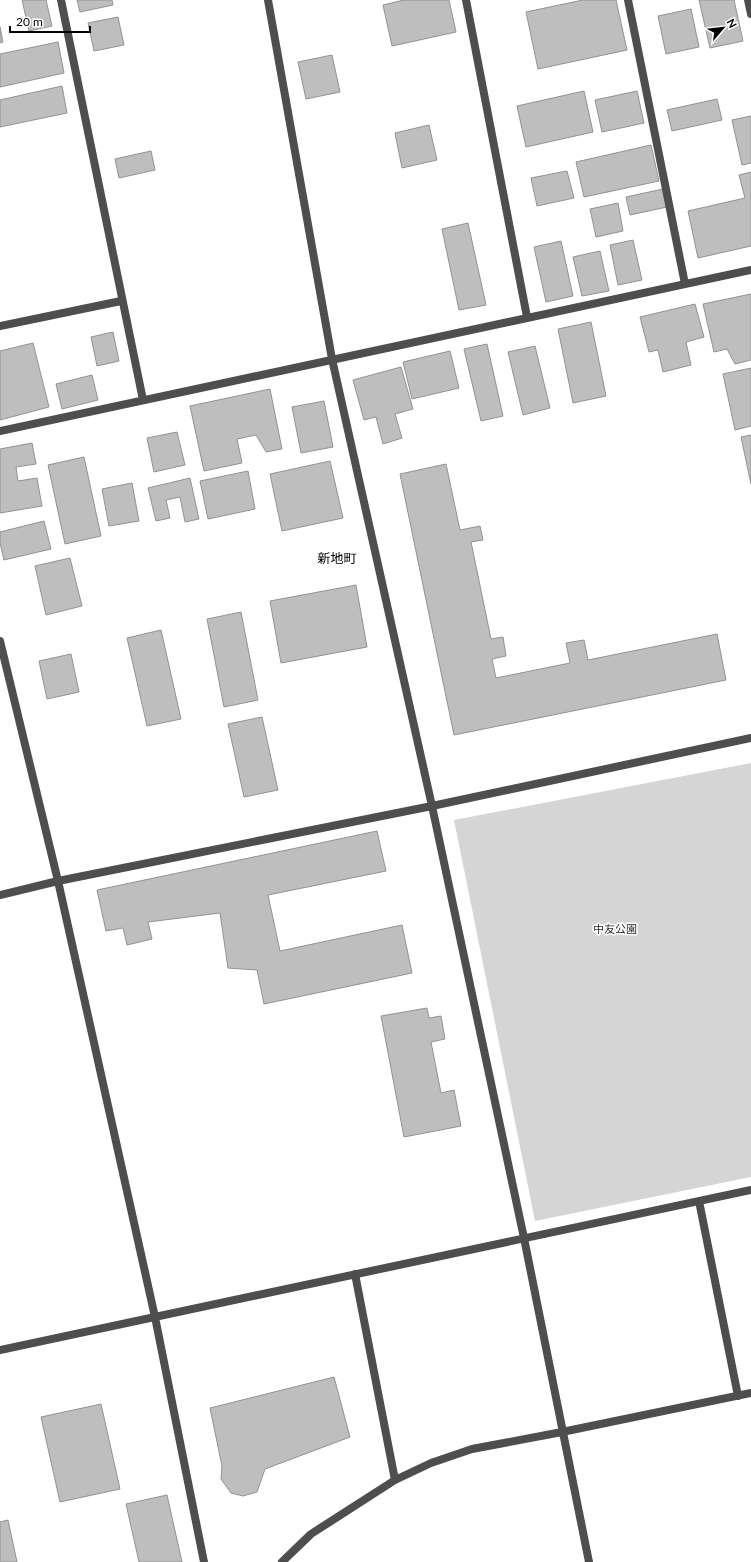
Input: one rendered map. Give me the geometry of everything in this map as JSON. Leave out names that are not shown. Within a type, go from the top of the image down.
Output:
[{"type":"street","points":[[61,0],[121,301],[143,400]]},
{"type":"street","points":[[268,0],[332,359],[432,806],[524,1238],[589,1562]]},
{"type":"street","points":[[466,0],[527,317]]},
{"type":"street","points":[[628,0],[685,284]]},
{"type":"street","points":[[748,0],[751,14]]},
{"type":"street","points":[[0,431],[751,270]]},
{"type":"street","points":[[0,326],[121,301]]},
{"type":"street","points":[[0,641],[58,881],[155,1317],[204,1562]]},
{"type":"street","points":[[0,895],[58,881],[432,806],[751,738]]},
{"type":"street","points":[[0,1350],[751,1190]]},
{"type":"street","points":[[699,1201],[738,1396]]},
{"type":"street","points":[[355,1274],[395,1480]]},
{"type":"street","points":[[282,1562],[311,1534],[395,1480],[431,1463],[472,1449],[751,1393]]},
{"type":"green space","name":"中友公園","points":[[751,763],[751,1177],[535,1221],[454,820]]},
{"type":"building","points":[[22,0],[46,0],[52,26],[29,31]]},
{"type":"building","points":[[77,0],[112,0],[113,5],[80,12]]},
{"type":"building","points":[[404,0],[449,0],[456,32],[392,46],[383,5]]},
{"type":"building","points":[[583,0],[616,0],[627,50],[538,69],[526,12]]},
{"type":"building","points":[[699,0],[734,0],[743,41],[710,48]]},
{"type":"building","points":[[691,9],[699,47],[666,54],[658,16]]},
{"type":"building","points":[[118,17],[124,45],[94,51],[88,23]]},
{"type":"building","points":[[0,27],[3,42],[0,43]]},
{"type":"building","points":[[58,42],[64,73],[0,87],[0,54]]},
{"type":"building","points":[[332,55],[340,92],[306,99],[298,62]]},
{"type":"building","points":[[62,86],[67,113],[0,127],[0,100]]},
{"type":"building","points":[[584,91],[593,132],[526,147],[517,106]]},
{"type":"building","points":[[637,91],[644,123],[602,132],[595,100]]},
{"type":"building","points":[[717,99],[722,120],[672,131],[667,110]]},
{"type":"building","points":[[751,116],[751,163],[742,165],[732,120]]},
{"type":"building","points":[[429,125],[437,160],[402,168],[395,133]]},
{"type":"building","points":[[651,145],[659,181],[584,197],[576,162]]},
{"type":"building","points":[[151,151],[155,170],[119,178],[115,159]]},
{"type":"building","points":[[567,171],[574,198],[537,206],[531,178]]},
{"type":"building","points":[[751,172],[751,246],[698,258],[688,211],[745,198],[739,175]]},
{"type":"building","points":[[663,189],[667,207],[630,215],[626,197]]},
{"type":"building","points":[[618,203],[623,231],[596,237],[590,209]]},
{"type":"building","points":[[468,223],[486,305],[459,310],[442,229]]},
{"type":"building","points":[[633,240],[642,280],[618,285],[610,245]]},
{"type":"building","points":[[561,241],[573,296],[546,302],[534,247]]},
{"type":"building","points":[[600,251],[609,291],[582,296],[573,257]]},
{"type":"building","points":[[751,294],[751,360],[735,364],[727,349],[714,352],[703,304]]},
{"type":"building","points":[[695,304],[704,337],[686,342],[691,365],[663,372],[658,350],[649,352],[640,317]]},
{"type":"building","points":[[591,322],[606,396],[573,403],[558,329]]},
{"type":"building","points":[[113,332],[119,361],[97,366],[91,337]]},
{"type":"building","points":[[33,343],[49,407],[0,420],[0,351]]},
{"type":"building","points":[[487,344],[503,416],[481,421],[464,349]]},
{"type":"building","points":[[535,346],[550,408],[523,415],[508,352]]},
{"type":"building","points":[[450,351],[459,388],[412,399],[403,362]]},
{"type":"building","points":[[401,367],[413,409],[395,414],[402,438],[383,444],[376,417],[364,420],[353,380]]},
{"type":"building","points":[[751,368],[751,426],[735,430],[723,374]]},
{"type":"building","points":[[92,375],[98,400],[62,409],[56,384]]},
{"type":"building","points":[[270,389],[282,449],[266,452],[256,435],[237,439],[242,463],[204,471],[190,406]]},
{"type":"building","points":[[324,401],[333,447],[301,453],[292,407]]},
{"type":"building","points":[[177,432],[185,465],[154,472],[147,438]]},
{"type":"building","points":[[751,435],[751,484],[741,437]]},
{"type":"building","points":[[32,443],[36,464],[16,467],[18,481],[37,478],[42,506],[0,513],[0,449]]},
{"type":"building","points":[[84,457],[101,536],[65,544],[48,465]]},
{"type":"building","points":[[330,461],[343,518],[282,531],[270,474]]},
{"type":"building","points":[[446,464],[460,530],[480,526],[483,540],[471,542],[491,639],[503,637],[506,656],[492,659],[496,678],[570,663],[566,643],[584,640],[588,660],[717,634],[726,680],[454,735],[400,474]]},
{"type":"building","points":[[248,471],[255,509],[208,519],[200,481]]},
{"type":"building","points":[[190,478],[199,519],[185,522],[180,497],[166,500],[170,518],[156,521],[148,488]]},
{"type":"building","points":[[132,483],[139,521],[109,526],[102,489]]},
{"type":"building","points":[[44,521],[51,549],[4,560],[0,543],[0,532]]},
{"type":"building","points":[[70,558],[82,606],[46,615],[35,566]]},
{"type":"building","points":[[356,585],[367,647],[281,663],[270,601]]},
{"type":"building","points":[[241,612],[258,700],[224,707],[207,619]]},
{"type":"building","points":[[161,630],[181,719],[147,726],[127,638]]},
{"type":"building","points":[[71,654],[79,692],[47,699],[39,661]]},
{"type":"building","points":[[262,717],[278,790],[244,797],[228,724]]},
{"type":"building","points":[[377,831],[386,871],[268,895],[280,951],[402,925],[412,973],[264,1004],[257,970],[228,968],[220,913],[148,922],[152,939],[127,945],[123,928],[106,931],[97,890]]},
{"type":"building","points":[[427,1008],[429,1018],[441,1016],[445,1039],[431,1042],[441,1093],[454,1090],[461,1126],[404,1137],[381,1016]]},
{"type":"building","points":[[334,1377],[350,1437],[265,1469],[257,1492],[243,1496],[231,1493],[221,1479],[222,1466],[210,1408]]},
{"type":"building","points":[[101,1404],[120,1489],[60,1502],[41,1417]]},
{"type":"building","points":[[167,1495],[182,1562],[139,1562],[126,1504]]},
{"type":"building","points":[[8,1520],[17,1562],[0,1562],[0,1522]]},
{"type":"district","name":"新地町","points":[[337,558]]}]
